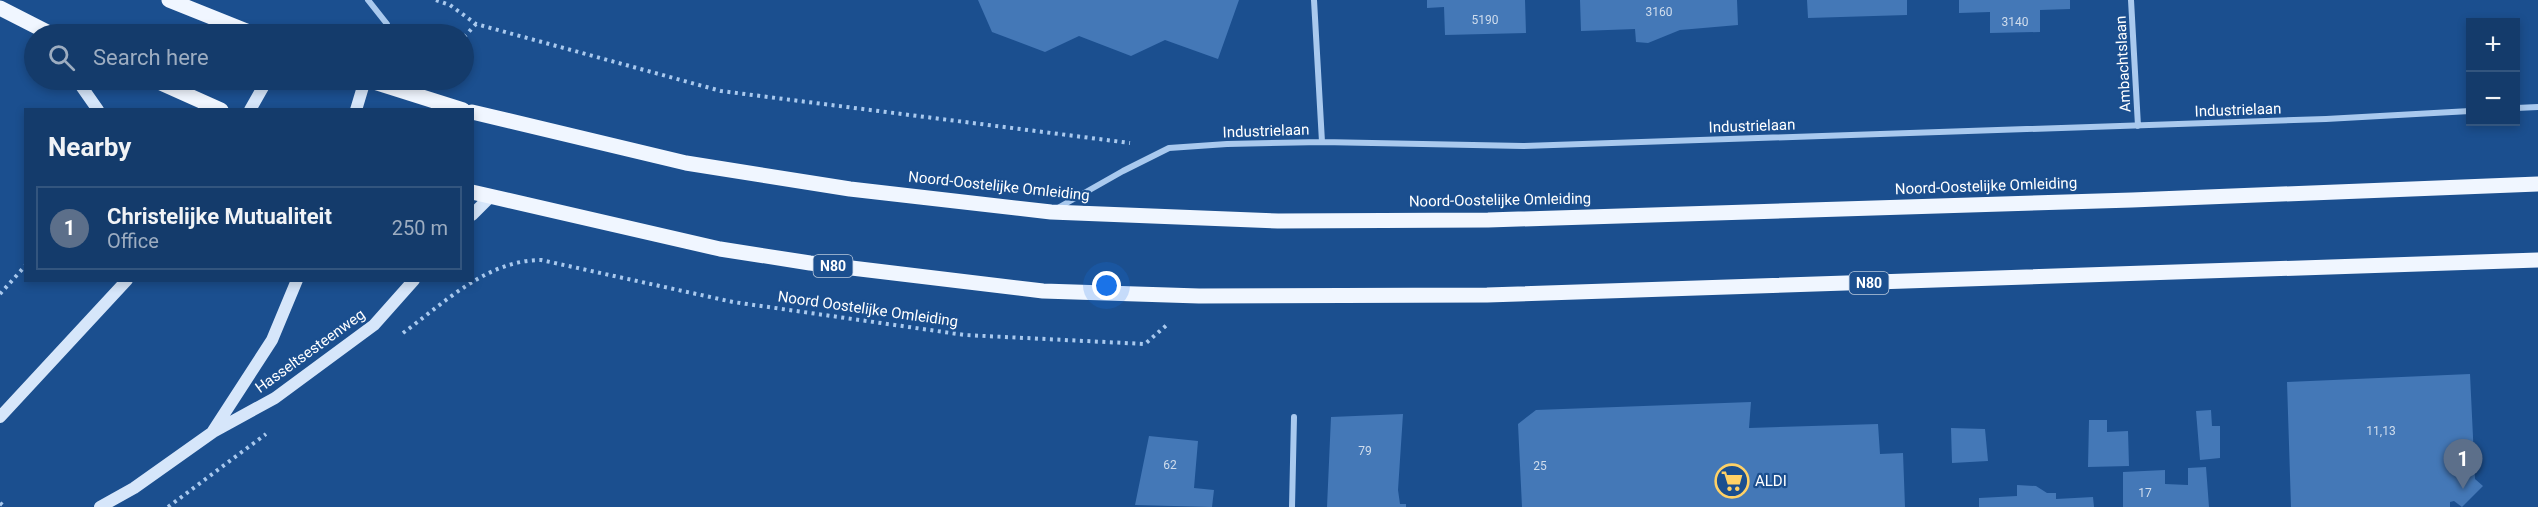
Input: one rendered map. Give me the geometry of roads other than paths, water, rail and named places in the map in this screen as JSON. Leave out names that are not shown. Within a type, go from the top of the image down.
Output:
[{"type":"main road","points":[[170,0],[229,24]]},
{"type":"main road","points":[[0,8],[31,24]]},
{"type":"main road","points":[[84,90],[97,108]]},
{"type":"main road","points":[[176,90],[217,108]]},
{"type":"main road","points":[[251,108],[261,90]]},
{"type":"main road","points":[[357,108],[363,90]]},
{"type":"main road","points":[[399,90],[457,108]]},
{"type":"main road","name":"Noord-Oostelijke Omleiding","points":[[474,112],[686,163],[849,189],[1051,213],[1278,221],[1488,220],[2132,200],[2538,184]]},
{"type":"main road","name":"N80","points":[[474,193],[720,249],[810,263],[1043,291],[1199,296],[1499,295],[2538,260]]},
{"type":"main road","points":[[474,213],[490,197]]},
{"type":"main road","points":[[114,297],[116,282]]},
{"type":"main road","points":[[0,417],[126,282]]},
{"type":"main road","name":"Hasseltsesteenweg","points":[[213,432],[272,340],[296,282]]},
{"type":"main road","name":"Hasseltsesteenweg","points":[[100,507],[134,488],[213,432],[275,398],[374,325],[412,282]]},
{"type":"street","points":[[368,0],[387,24]]},
{"type":"street","points":[[1314,0],[1322,142]]},
{"type":"street","name":"Ambachtslaan","points":[[2131,0],[2138,126]]},
{"type":"street","points":[[2520,108],[2538,107]]},
{"type":"street","name":"Industrielaan","points":[[1051,213],[1123,171],[1169,148],[1322,142],[1523,146],[2138,126],[2466,111]]},
{"type":"street","points":[[1292,507],[1294,417]]},
{"type":"place","name":"ALDI","points":[[1732,481]]},
{"type":"place","name":"Christelijke Mutualiteit","points":[[2463,489]]}]
